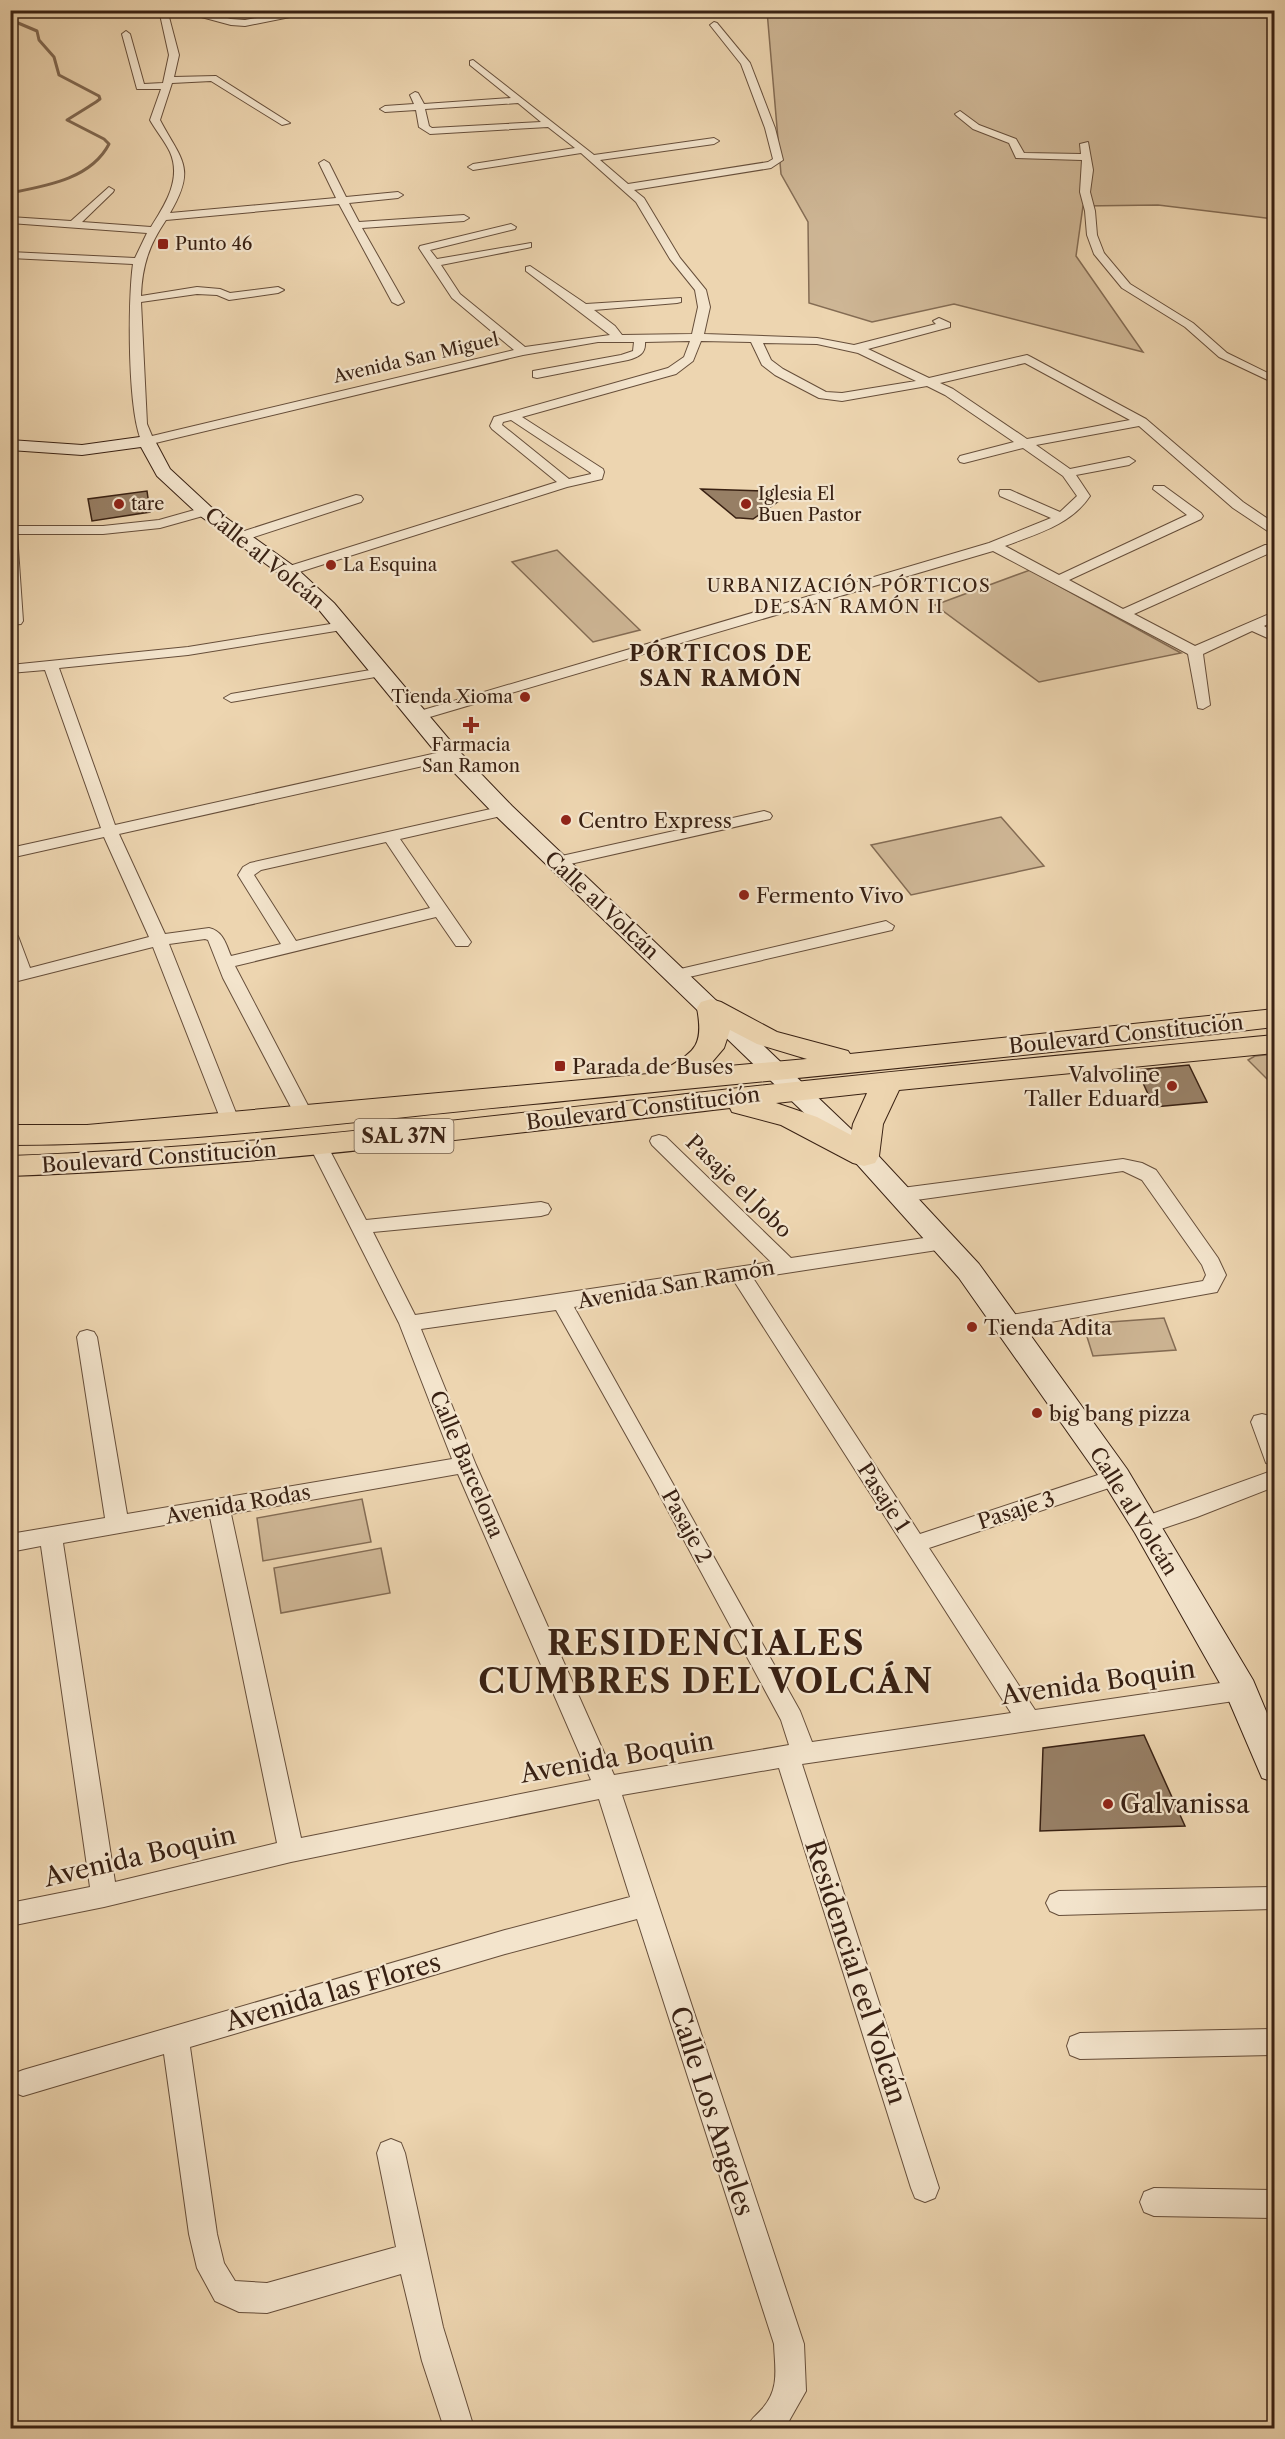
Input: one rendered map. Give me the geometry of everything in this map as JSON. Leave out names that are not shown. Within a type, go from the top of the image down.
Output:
[{"type":"highway","points":[[711,1008],[767,1038],[858,1064]]},
{"type":"highway","points":[[711,1008],[716,1032],[710,1048],[673,1092],[771,1109],[802,1120],[864,1156],[868,1124],[887,1083]]},
{"type":"highway","name":"Boulevard Constitución","points":[[10,1135],[87,1135],[304,1115],[673,1092],[787,1080],[858,1064],[1275,1018]]},
{"type":"highway","name":"Boulevard Constitución","points":[[787,1080],[887,1083],[1275,1044]]},
{"type":"highway","name":"Boulevard Constitución","points":[[10,1166],[119,1163],[318,1145],[673,1092]]},
{"type":"main road","points":[[89,449],[144,432]]},
{"type":"main road","name":"Calle al Volcán","points":[[144,432],[163,472],[205,511],[288,571],[327,607],[418,717],[504,812],[787,1080],[902,1195],[969,1270],[1116,1477],[1146,1525],[1240,1690],[1275,1768]]},
{"type":"main road","points":[[10,445],[89,449],[145,462],[163,472]]},
{"type":"street","points":[[163,13],[198,12],[231,22],[245,22],[321,10]]},
{"type":"street","name":"Calle al Volcán","points":[[144,432],[136,300],[139,261],[153,230],[172,205],[178,172],[177,156],[155,120],[173,69],[174,55],[163,13]]},
{"type":"street","points":[[625,188],[771,165],[778,160],[770,128],[745,63],[714,26]]},
{"type":"street","points":[[126,34],[140,87],[213,78],[285,123]]},
{"type":"street","points":[[473,63],[588,154],[640,200],[675,259],[700,290],[704,307],[697,338],[689,359],[672,371],[498,420],[496,426],[563,479],[563,484]]},
{"type":"street","points":[[415,94],[424,127],[430,131],[550,124]]},
{"type":"street","points":[[385,109],[519,100]]},
{"type":"street","points":[[960,114],[976,127],[1013,141],[1020,156],[1086,157]]},
{"type":"street","points":[[472,167],[714,141]]},
{"type":"street","points":[[1085,144],[1088,170],[1085,192],[1090,210],[1092,235],[1099,254],[1126,286],[1189,325],[1222,355],[1275,380]]},
{"type":"street","points":[[324,163],[398,302]]},
{"type":"street","points":[[75,223],[109,190]]},
{"type":"street","points":[[163,217],[398,195]]},
{"type":"street","points":[[355,225],[465,218]]},
{"type":"street","points":[[10,220],[153,230]]},
{"type":"street","points":[[511,227],[424,248],[456,296],[523,351]]},
{"type":"street","points":[[434,263],[527,245]]},
{"type":"street","points":[[10,255],[139,261]]},
{"type":"street","points":[[530,269],[611,328],[619,339]]},
{"type":"street","points":[[136,300],[208,289],[220,291],[229,297],[278,290]]},
{"type":"street","points":[[583,308],[677,300]]},
{"type":"street","points":[[853,349],[946,326],[939,321]]},
{"type":"street","points":[[537,374],[624,358],[637,353],[640,348],[639,338]]},
{"type":"street","points":[[755,338],[766,362],[779,372],[823,395],[842,397],[928,382],[1027,359],[1142,423],[1231,499],[1275,529]]},
{"type":"street","name":"Avenida San Miguel","points":[[144,432],[523,351],[598,339],[755,338],[817,341],[853,349],[948,392],[1068,473]]},
{"type":"street","points":[[288,571],[563,484],[597,476],[598,472],[512,415]]},
{"type":"street","points":[[964,459],[1025,443],[1142,423]]},
{"type":"street","points":[[418,717],[994,546],[1061,517],[1080,505],[1084,496],[1068,473],[1129,461]]},
{"type":"street","points":[[1059,580],[1197,516],[1159,489]]},
{"type":"street","points":[[1005,493],[1061,517]]},
{"type":"street","points":[[240,537],[356,499]]},
{"type":"street","points":[[13,621],[11,527],[103,530],[160,524],[205,511]]},
{"type":"street","points":[[994,546],[1195,652]]},
{"type":"street","points":[[1123,614],[1270,548]]},
{"type":"street","points":[[1195,652],[1275,616]]},
{"type":"street","points":[[10,669],[188,651],[344,626]]},
{"type":"street","points":[[1253,626],[1275,638]]},
{"type":"street","points":[[1195,652],[1203,705]]},
{"type":"street","points":[[51,666],[110,832],[159,940],[231,1123]]},
{"type":"street","points":[[231,698],[382,672]]},
{"type":"street","points":[[10,853],[450,754]]},
{"type":"street","points":[[291,947],[246,875],[249,870],[256,866],[389,835],[504,812]]},
{"type":"street","points":[[557,862],[764,816]]},
{"type":"street","points":[[389,835],[462,942]]},
{"type":"street","points":[[225,963],[439,910]]},
{"type":"street","points":[[676,975],[886,926]]},
{"type":"street","points":[[10,936],[17,977],[159,940],[209,933],[215,938],[225,963],[304,1115]]},
{"type":"street","name":"Pasaje el Jobo","points":[[659,1141],[786,1265]]},
{"type":"street","name":"Calle Barcelona","points":[[318,1145],[409,1323],[465,1465],[607,1787]]},
{"type":"street","points":[[902,1195],[1123,1165],[1135,1167],[1149,1175],[1211,1263],[1216,1275],[1210,1287],[1006,1323]]},
{"type":"street","points":[[360,1227],[541,1209]]},
{"type":"street","name":"Avenida San Ramón","points":[[409,1323],[562,1303],[786,1265],[944,1242]]},
{"type":"street","name":"Pasaje 1","points":[[740,1273],[1029,1720]]},
{"type":"street","name":"Pasaje 2","points":[[562,1303],[660,1476],[792,1718],[796,1754]]},
{"type":"street","points":[[87,1337],[117,1524]]},
{"type":"street","points":[[1262,1422],[1275,1457]]},
{"type":"street","name":"Avenida Rodas","points":[[10,1543],[465,1465]]},
{"type":"street","name":"Pasaje 3","points":[[915,1544],[1116,1477]]},
{"type":"street","points":[[1146,1525],[1275,1478]]},
{"type":"street","points":[[219,1507],[291,1851]]},
{"type":"street","points":[[51,1536],[104,1896]]},
{"type":"street","name":"Avenida Boquin","points":[[10,1915],[104,1896],[291,1851],[607,1787],[796,1754],[1240,1690]]},
{"type":"street","name":"Residencial eel Volcán","points":[[796,1754],[925,2188]]},
{"type":"street","name":"Calle Los Angeles","points":[[607,1787],[789,2344],[791,2391],[772,2421],[762,2428]]},
{"type":"street","points":[[1059,1903],[1275,1898]]},
{"type":"street","name":"Avenida las Flores","points":[[23,2084],[505,1942],[645,1905]]},
{"type":"street","points":[[176,2039],[203,2234],[211,2268],[225,2290],[239,2296],[267,2298],[413,2256]]},
{"type":"street","points":[[1080,2046],[1275,2042]]},
{"type":"street","points":[[391,2153],[448,2400],[459,2428]]},
{"type":"street","points":[[1154,2202],[1275,2204]]},
{"type":"shaded area","points":[[767,11],[1274,11],[1274,219],[1158,205],[1083,206],[1076,256],[1143,352],[954,304],[872,322],[809,303],[808,222],[781,174]]},
{"type":"shaded area","points":[[557,550],[640,630],[593,642],[512,562]]},
{"type":"shaded area","points":[[1030,570],[1181,653],[1039,682],[935,605]]},
{"type":"shaded area","points":[[1001,817],[1044,866],[911,895],[871,845]]},
{"type":"shaded area","points":[[1274,1054],[1274,1086],[1248,1060],[1255,1056]]},
{"type":"shaded area","points":[[1164,1318],[1176,1350],[1093,1356],[1083,1324]]},
{"type":"shaded area","points":[[362,1499],[371,1542],[263,1561],[257,1518]]},
{"type":"shaded area","points":[[381,1548],[390,1593],[281,1613],[274,1568]]},
{"type":"building","name":"Iglesia El Buen Pastor","points":[[701,489],[792,492],[753,519],[736,518]]},
{"type":"building","name":"tare","points":[[147,491],[150,512],[92,521],[88,499]]},
{"type":"building","name":"Valvoline Taller Eduard","points":[[1189,1065],[1207,1102],[1154,1107],[1137,1070]]},
{"type":"building","name":"Galvanissa","points":[[1144,1735],[1185,1826],[1040,1831],[1043,1748]]},
{"type":"waterway","points":[[10,193],[52,184],[79,173],[101,156],[109,144],[104,139],[67,120],[100,99],[99,96],[59,75],[54,57],[39,40],[37,31],[11,20],[15,10]]},
{"type":"place","name":"Punto 46","points":[[163,244]]},
{"type":"place","name":"tare","points":[[119,504]]},
{"type":"place","name":"Iglesia El Buen Pastor","points":[[746,504]]},
{"type":"place","name":"La Esquina","points":[[331,565]]},
{"type":"place","name":"Tienda Xioma","points":[[525,697]]},
{"type":"place","name":"Farmacia San Ramon","points":[[471,725]]},
{"type":"place","name":"Centro Express","points":[[566,820]]},
{"type":"place","name":"Fermento Vivo","points":[[744,895]]},
{"type":"place","name":"Parada de Buses","points":[[560,1066]]},
{"type":"place","name":"Valvoline Taller Eduard","points":[[1172,1086]]},
{"type":"place","name":"Tienda Adita","points":[[972,1327]]},
{"type":"place","name":"big bang pizza","points":[[1037,1413]]},
{"type":"place","name":"Galvanissa","points":[[1108,1804]]},
{"type":"district","name":"URBANIZACIÓN PÓRTICOS DE SAN RAMÓN II","points":[[849,596]]},
{"type":"district","name":"PÓRTICOS DE SAN RAMÓN","points":[[721,666]]},
{"type":"district","name":"RESIDENCIALES CUMBRES DEL VOLCÁN","points":[[706,1662]]}]
